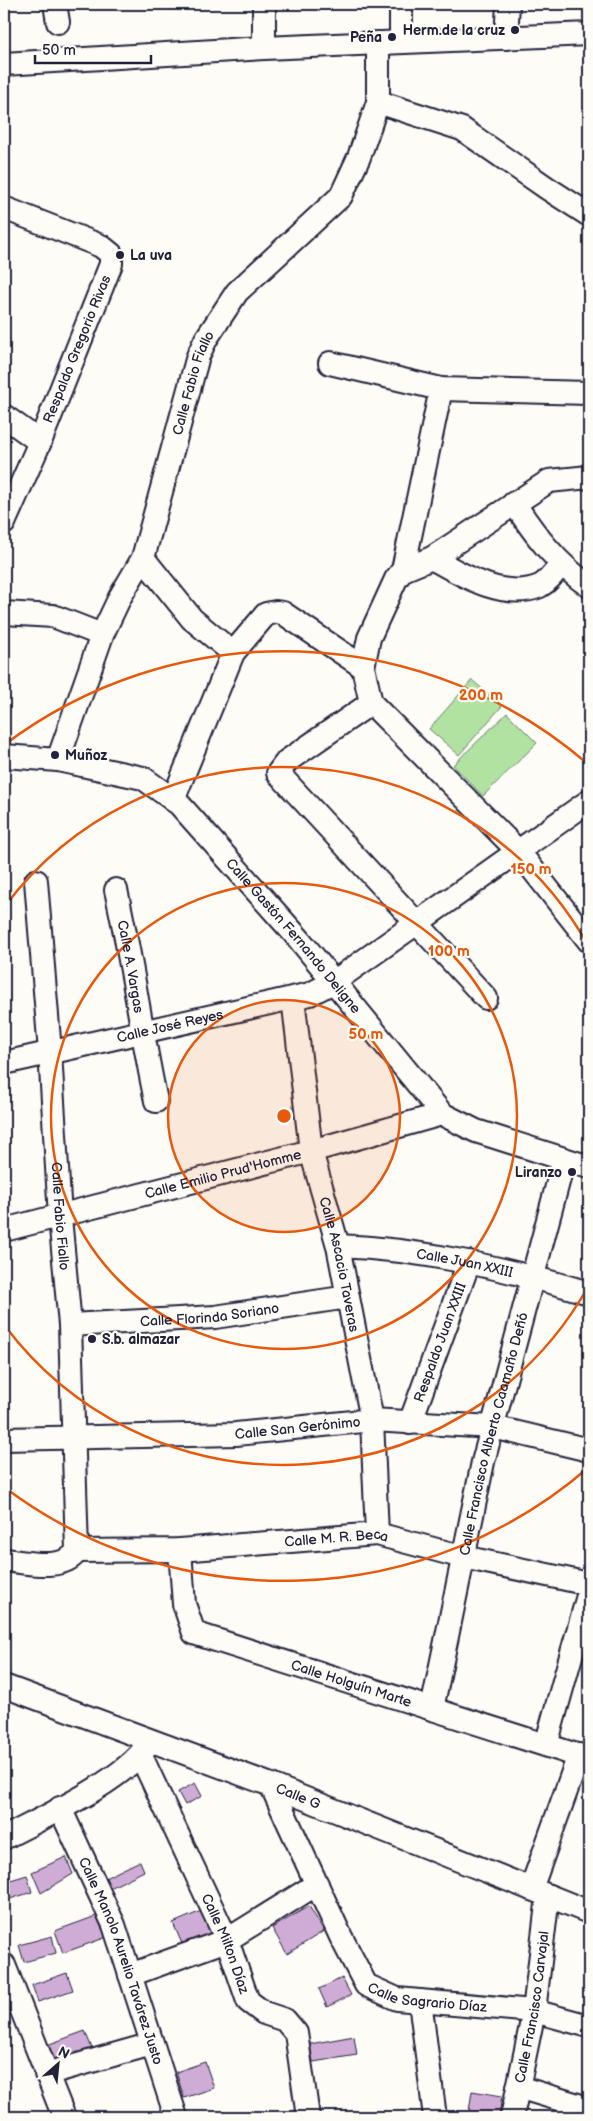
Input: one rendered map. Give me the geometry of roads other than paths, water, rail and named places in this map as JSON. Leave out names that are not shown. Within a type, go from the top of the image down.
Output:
[{"type":"street","points":[[264,4],[264,48]]},
{"type":"street","points":[[401,4],[401,42]]},
{"type":"street","points":[[506,38],[508,4]]},
{"type":"street","points":[[4,64],[264,48],[589,34]]},
{"type":"street","name":"Calle Fabio Fiallo","points":[[58,760],[102,635],[120,597],[143,558],[198,356],[206,339],[237,292],[341,196],[359,158],[378,102],[378,43]]},
{"type":"street","points":[[378,102],[462,129],[589,215]]},
{"type":"street","name":"Respaldo Gregorio Rivas","points":[[4,208],[101,246],[111,254],[111,264],[40,442],[4,523]]},
{"type":"street","points":[[330,363],[441,389],[589,393]]},
{"type":"street","points":[[441,389],[403,570],[396,579],[368,638],[363,667],[371,703],[519,852],[589,941]]},
{"type":"street","points":[[4,416],[40,442]]},
{"type":"street","points":[[403,570],[432,558],[514,502],[549,481],[589,478]]},
{"type":"street","points":[[514,502],[533,533],[561,564],[589,586]]},
{"type":"street","points":[[143,558],[192,620],[233,653]]},
{"type":"street","points":[[432,558],[455,571],[486,584],[516,591],[540,586],[552,576],[561,564]]},
{"type":"street","points":[[4,613],[53,616],[102,635]]},
{"type":"street","points":[[173,800],[233,653],[266,614],[283,613],[363,667]]},
{"type":"street","points":[[371,703],[287,761],[278,773],[486,998]]},
{"type":"street","name":"Calle Gastón Fernando Deligne","points":[[4,756],[58,760],[143,778],[173,800],[299,939],[442,1114],[476,1131],[589,1168]]},
{"type":"street","name":"Calle José Reyes","points":[[4,1063],[310,994],[334,981],[589,801]]},
{"type":"street","name":"Calle Fabio Fiallo","points":[[36,881],[50,1052],[60,1217],[70,1325],[77,1551]]},
{"type":"street","name":"Calle A. Vargas","points":[[116,890],[128,944],[141,1031],[156,1101]]},
{"type":"street","name":"Calle Ascacio Taveras","points":[[293,998],[310,1151],[338,1246],[372,1420],[377,1534]]},
{"type":"street","name":"Calle Emilio Prud'Homme","points":[[4,1230],[310,1151],[442,1114]]},
{"type":"street","name":"Calle Francisco Alberto Caamaño Deñó","points":[[432,1709],[483,1462],[564,1160]]},
{"type":"street","name":"Calle Juan XXIII","points":[[338,1246],[380,1248],[469,1262],[589,1293]]},
{"type":"street","name":"Respaldo Juan XXIII","points":[[410,1423],[469,1262]]},
{"type":"street","name":"Calle Florinda Soriano","points":[[70,1325],[215,1317],[348,1296]]},
{"type":"street","name":"Calle San Gerónimo","points":[[6,1445],[74,1438],[236,1434],[372,1420],[492,1428],[589,1450]]},
{"type":"street","name":"Calle M. R. Beca","points":[[77,1551],[180,1550],[377,1534],[463,1557],[589,1584]]},
{"type":"street","name":"Calle Holguín Marte","points":[[180,1550],[184,1604],[194,1633],[584,1757]]},
{"type":"street","points":[[4,1560],[61,1564],[72,1559],[77,1551]]},
{"type":"street","points":[[546,1745],[589,1592]]},
{"type":"street","name":"Calle G","points":[[4,1686],[146,1748],[272,1785],[589,1912]]},
{"type":"street","points":[[4,1838],[105,1782],[146,1748]]},
{"type":"street","name":"Calle Milton Díaz","points":[[146,1748],[227,1940],[248,2001],[264,2013],[285,2020],[296,2033],[308,2117]]},
{"type":"street","name":"Calle Francisco Carvajal","points":[[512,2117],[534,2011],[540,1892],[584,1757]]},
{"type":"street","name":"Calle Sagrario Díaz","points":[[272,1785],[341,1937],[366,1985],[397,1999],[534,2011],[589,2026]]},
{"type":"street","name":"Calle Manolo Aurelio Tavárez Justo","points":[[60,1808],[114,1925],[176,2117]]},
{"type":"street","points":[[130,1976],[227,1940],[317,1884]]},
{"type":"street","points":[[4,1965],[64,2117]]},
{"type":"street","points":[[420,2001],[435,2117]]},
{"type":"street","points":[[46,2074],[152,2044]]},
{"type":"street","points":[[518,2087],[589,2110]]},
{"type":"place","name":"Herm.de la cruz","points":[[515,30]]},
{"type":"place","name":"Peña","points":[[392,37]]},
{"type":"place","name":"La uva","points":[[120,255]]},
{"type":"place","name":"Muñoz","points":[[55,755]]},
{"type":"place","name":"Liranzo","points":[[572,1172]]},
{"type":"place","name":"S.b. almazar","points":[[92,1339]]}]
